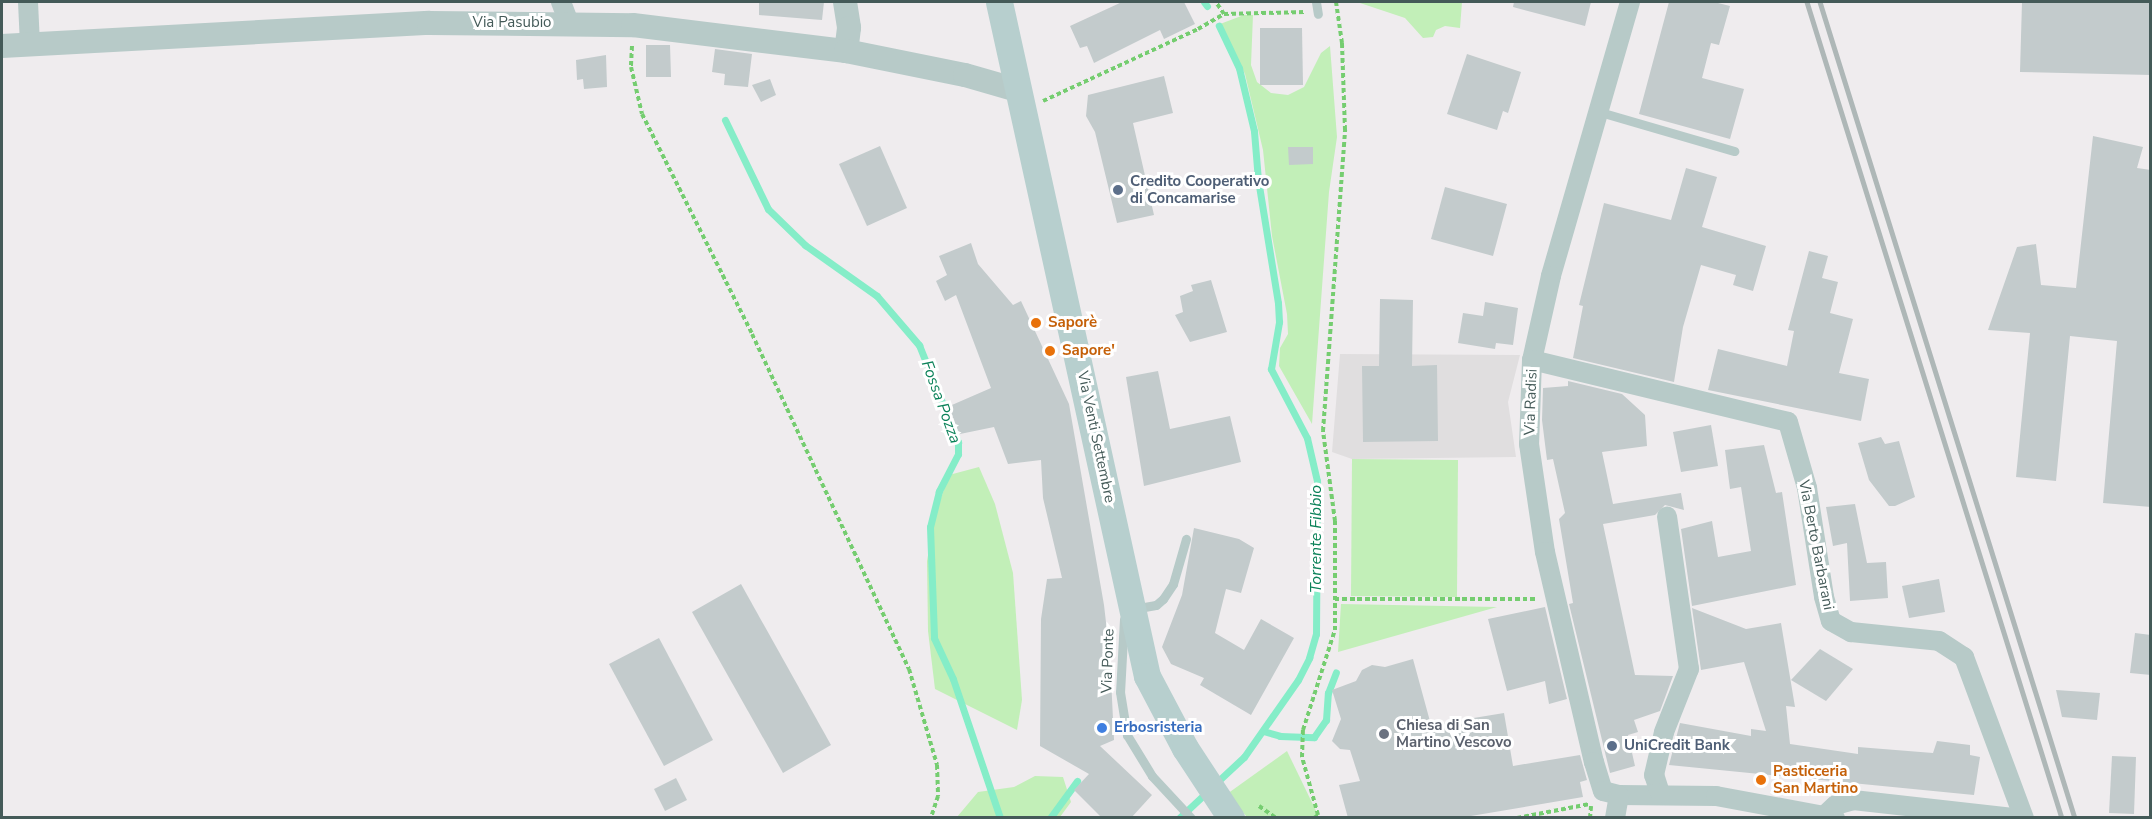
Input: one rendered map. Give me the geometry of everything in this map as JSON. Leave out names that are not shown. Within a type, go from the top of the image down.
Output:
[{"type":"main road","name":"Via Venti Settembre","points":[[999,2],[1017,90],[1096,431],[1129,599],[1147,676],[1185,748],[1231,818]]},
{"type":"street","points":[[28,2],[30,45]]},
{"type":"street","points":[[845,2],[849,28],[846,51]]},
{"type":"street","name":"Via Radisi","points":[[1618,795],[1603,791],[1594,762],[1545,552],[1529,444],[1532,360],[1551,276],[1630,2]]},
{"type":"street","name":"Via Pasubio","points":[[2,46],[429,23],[565,13],[633,25],[846,51],[965,75],[1017,90]]},
{"type":"street","name":"Via Berto Barbarani","points":[[1532,360],[1788,422],[1807,488],[1824,597],[1831,621],[1851,632],[1939,641],[1964,657],[2024,818]]},
{"type":"street","points":[[1660,793],[1654,775],[1664,732],[1689,669],[1667,517]]},
{"type":"street","points":[[1615,818],[1618,795],[1660,793],[1727,798],[1830,817],[1836,805],[1853,800],[2013,818]]},
{"type":"lane","points":[[1316,2],[1318,14]]},
{"type":"lane","points":[[1600,112],[1734,151]]},
{"type":"lane","points":[[1129,599],[1156,605],[1163,599],[1173,585],[1186,539]]},
{"type":"lane","name":"Via Ponte","points":[[1129,599],[1120,692],[1127,735],[1152,776],[1191,818]]},
{"type":"path","points":[[1216,2],[1224,14]]},
{"type":"path","points":[[1317,817],[1302,757],[1303,730],[1335,630],[1335,521],[1323,431],[1345,130],[1336,2]]},
{"type":"path","points":[[1042,101],[1167,46],[1224,14],[1297,11],[1338,15]]},
{"type":"path","points":[[633,25],[631,67],[642,114],[758,344],[909,669],[937,765],[938,796],[931,818]]},
{"type":"path","points":[[1335,598],[1542,598]]},
{"type":"path","points":[[1590,818],[1591,795]]},
{"type":"path","points":[[1517,818],[1591,804]]},
{"type":"path","points":[[1259,806],[1276,818]]},
{"type":"shaded area","points":[[1340,354],[1520,355],[1508,402],[1516,457],[1352,459],[1332,452]]},
{"type":"green space","points":[[1357,2],[1462,2],[1460,28],[1445,26],[1436,30],[1433,37],[1423,38],[1405,18]]},
{"type":"green space","points":[[1244,15],[1253,15],[1251,65],[1257,82],[1271,93],[1288,95],[1304,87],[1321,53],[1330,46],[1337,137],[1329,192],[1312,424],[1279,366],[1280,348],[1288,334],[1287,314],[1272,236],[1263,150],[1245,74],[1220,24]]},
{"type":"green space","points":[[1352,459],[1458,460],[1457,597],[1351,596]]},
{"type":"green space","points":[[979,467],[995,504],[1013,573],[1022,700],[1017,730],[935,689],[928,631],[927,561],[935,515],[949,475]]},
{"type":"green space","points":[[1341,604],[1497,607],[1338,652]]},
{"type":"green space","points":[[1287,751],[1319,817],[1247,817],[1227,794]]},
{"type":"green space","points":[[1035,776],[1063,777],[1071,802],[1060,817],[957,817],[978,792],[1014,787]]},
{"type":"building","points":[[759,2],[824,2],[822,20],[759,15]]},
{"type":"building","points":[[1122,2],[1184,2],[1195,24],[1164,39],[1160,30],[1094,63],[1087,46],[1080,48],[1070,26]]},
{"type":"building","points":[[1514,2],[1591,2],[1585,26],[1513,7]]},
{"type":"building","points":[[1669,2],[1714,2],[1730,6],[1719,45],[1711,43],[1702,78],[1744,89],[1730,139],[1639,114]]},
{"type":"building","points":[[2022,2],[2151,2],[2151,75],[2020,72]]},
{"type":"building","points":[[1260,28],[1302,28],[1303,85],[1260,85]]},
{"type":"building","points":[[646,45],[670,45],[671,77],[646,77]]},
{"type":"building","points":[[715,49],[752,54],[748,87],[724,85],[725,74],[712,72]]},
{"type":"building","points":[[1467,54],[1521,72],[1508,113],[1503,111],[1497,130],[1447,114]]},
{"type":"building","points":[[606,55],[607,87],[584,89],[583,79],[577,80],[576,60]]},
{"type":"building","points":[[1164,76],[1173,113],[1133,123],[1154,215],[1117,223],[1095,132],[1086,116],[1088,95]]},
{"type":"building","points":[[770,79],[776,95],[761,102],[752,85]]},
{"type":"building","points":[[2093,136],[2143,147],[2137,168],[2151,170],[2151,507],[2103,503],[2117,341],[2070,336],[2056,481],[2016,477],[2030,333],[1988,330],[2017,247],[2036,244],[2041,285],[2076,288]]},
{"type":"building","points":[[880,146],[907,208],[867,226],[839,164]]},
{"type":"building","points":[[1288,147],[1313,147],[1313,164],[1289,165]]},
{"type":"building","points":[[1686,168],[1717,177],[1702,227],[1766,246],[1753,291],[1733,285],[1736,275],[1701,265],[1683,327],[1674,382],[1573,358],[1583,306],[1579,305],[1604,203],[1671,220]]},
{"type":"building","points":[[1445,187],[1507,204],[1493,256],[1431,239]]},
{"type":"building","points":[[971,243],[978,264],[1013,305],[1021,301],[1069,404],[1104,605],[1110,657],[1114,740],[1100,746],[1152,795],[1131,818],[1102,818],[1074,790],[1089,774],[1040,746],[1041,619],[1047,579],[1062,578],[1043,498],[1041,460],[1008,464],[994,427],[960,434],[945,408],[991,388],[956,295],[945,301],[936,281],[947,275],[939,256]]},
{"type":"building","points":[[1809,251],[1828,256],[1822,278],[1838,282],[1830,313],[1853,319],[1839,373],[1869,379],[1861,421],[1708,390],[1718,349],[1787,366],[1794,331],[1788,330]]},
{"type":"building","points":[[1211,280],[1227,332],[1190,342],[1175,315],[1183,312],[1180,296],[1193,291],[1191,285]]},
{"type":"building","points":[[1380,299],[1413,300],[1412,366],[1437,365],[1438,441],[1363,442],[1362,366],[1379,366]]},
{"type":"building","points":[[1485,302],[1518,308],[1513,345],[1496,343],[1495,349],[1458,343],[1463,313],[1483,316]]},
{"type":"building","points":[[1158,371],[1170,429],[1230,416],[1241,462],[1144,486],[1126,377]]},
{"type":"building","points":[[1568,381],[1622,394],[1645,415],[1647,446],[1602,452],[1613,504],[1681,493],[1684,510],[1665,505],[1655,515],[1603,524],[1635,675],[1673,676],[1660,711],[1634,720],[1638,732],[1628,735],[1635,766],[1610,773],[1569,604],[1573,603],[1559,519],[1565,513],[1553,459],[1547,460],[1542,420],[1543,388],[1568,386]]},
{"type":"building","points":[[1711,425],[1718,466],[1681,472],[1673,432]]},
{"type":"building","points":[[1881,437],[1885,444],[1899,441],[1915,497],[1895,506],[1889,506],[1869,480],[1858,443]]},
{"type":"building","points":[[1764,445],[1776,493],[1782,492],[1796,585],[1692,606],[1681,529],[1712,521],[1718,557],[1751,551],[1741,487],[1730,489],[1725,450]]},
{"type":"building","points":[[1855,504],[1867,563],[1886,562],[1888,598],[1850,601],[1847,543],[1833,546],[1826,507]]},
{"type":"building","points":[[1194,528],[1239,539],[1254,548],[1241,593],[1226,589],[1215,633],[1244,650],[1261,619],[1294,638],[1251,715],[1200,685],[1204,678],[1171,664],[1162,647],[1182,595]]},
{"type":"building","points":[[1939,579],[1945,612],[1909,618],[1902,586]]},
{"type":"building","points":[[741,584],[831,745],[783,773],[692,612]]},
{"type":"building","points":[[1545,607],[1567,699],[1549,704],[1545,681],[1507,691],[1488,619]]},
{"type":"building","points":[[1692,608],[1746,629],[1781,623],[1795,707],[1786,706],[1790,744],[1858,754],[1858,747],[1933,753],[1937,741],[1970,745],[1970,755],[1980,757],[1974,795],[1669,765],[1680,723],[1751,736],[1751,729],[1766,731],[1744,662],[1701,670]]},
{"type":"building","points":[[2135,633],[2151,635],[2151,675],[2130,673]]},
{"type":"building","points":[[659,638],[713,740],[664,766],[609,664]]},
{"type":"building","points":[[1820,649],[1853,669],[1826,701],[1791,680]]},
{"type":"building","points":[[1413,659],[1431,725],[1504,713],[1513,766],[1580,755],[1587,780],[1580,782],[1583,797],[1459,818],[1348,818],[1339,785],[1360,781],[1350,750],[1340,749],[1332,741],[1341,719],[1332,690],[1356,681],[1362,670],[1372,665],[1385,667]]},
{"type":"building","points":[[2056,690],[2100,693],[2097,720],[2062,717]]},
{"type":"building","points":[[2112,756],[2136,757],[2134,814],[2109,813]]},
{"type":"building","points":[[676,778],[687,800],[665,811],[654,789]]},
{"type":"waterway","name":"Torrente Fibbio","points":[[1204,2],[1207,6]]},
{"type":"waterway","name":"Torrente Fibbio","points":[[1216,783],[1244,757],[1298,680],[1309,658],[1316,634],[1317,481],[1307,438],[1271,369],[1279,322],[1278,303],[1258,180],[1254,131],[1239,68],[1219,26]]},
{"type":"waterway","name":"Fossa Pozza","points":[[725,120],[768,209],[805,245],[877,296],[919,345],[958,442],[958,454],[939,491],[930,527],[934,638],[953,679],[1000,818]]},
{"type":"waterway","name":"Torrente Fibbio","points":[[1263,731],[1280,736],[1314,737],[1326,720],[1328,693],[1336,672]]},
{"type":"waterway","points":[[1050,818],[1077,781]]},
{"type":"waterway","name":"Torrente Fibbio","points":[[1179,818],[1206,793]]},
{"type":"railway","points":[[1807,2],[2062,818]]},
{"type":"railway","points":[[1820,2],[2075,818]]},
{"type":"place","name":"Credito Cooperativo di Concamarise","points":[[1118,190]]},
{"type":"place","name":"Saporè","points":[[1036,323]]},
{"type":"place","name":"Sapore'","points":[[1050,351]]},
{"type":"place","name":"Erbosristeria","points":[[1102,728]]},
{"type":"place","name":"Chiesa di San Martino Vescovo","points":[[1384,734]]},
{"type":"place","name":"UniCredit Bank","points":[[1612,746]]},
{"type":"place","name":"Pasticceria San Martino","points":[[1761,780]]}]
